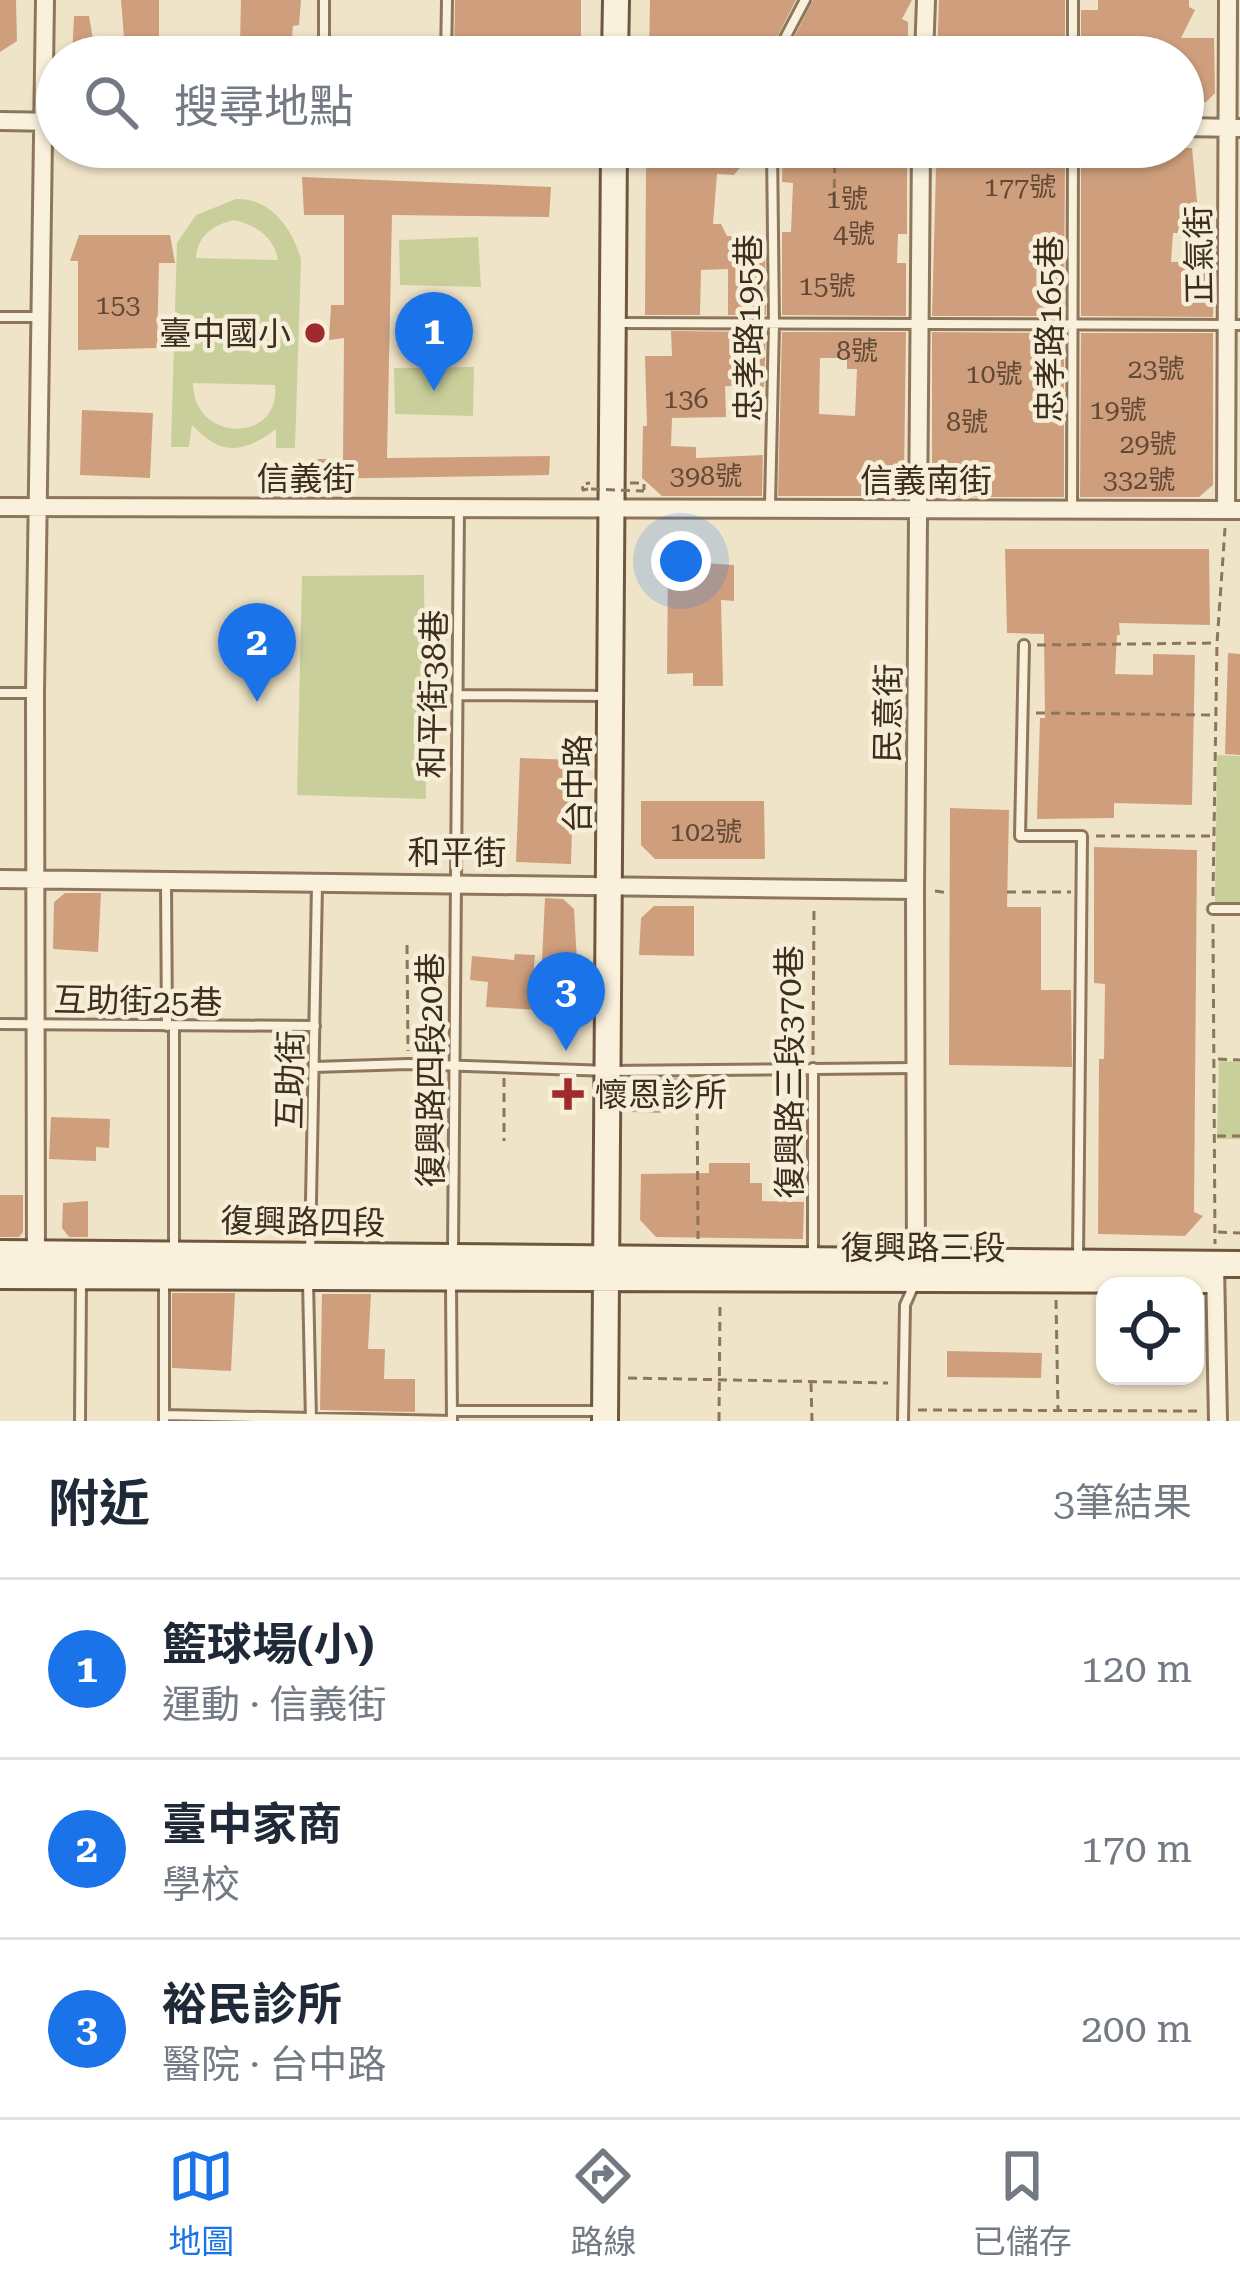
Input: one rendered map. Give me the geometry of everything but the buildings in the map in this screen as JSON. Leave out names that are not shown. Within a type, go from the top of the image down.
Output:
[{"type":"main road","points":[[615,36],[616,0]]},
{"type":"main road","name":"台中路","points":[[605,1416],[614,168]]},
{"type":"main road","name":"復興路四段","points":[[0,1253],[81,1276],[169,1266]]},
{"type":"main road","name":"復興路三段","points":[[606,1271],[697,1261],[813,1258],[1055,1280],[1228,1272]]},
{"type":"main road","name":"復興路三段","points":[[606,1271],[720,1282],[1078,1262],[1228,1272]]},
{"type":"main road","name":"復興路四段","points":[[0,1276],[36,1265],[606,1271]]},
{"type":"street","points":[[45,0],[47,36]]},
{"type":"street","points":[[924,36],[926,0]]},
{"type":"street","name":"正氣街","points":[[1228,0],[1234,128],[1233,510]]},
{"type":"street","points":[[0,121],[36,122]]},
{"type":"street","points":[[1204,127],[1234,128]]},
{"type":"street","points":[[36,1265],[34,693],[49,168]]},
{"type":"street","name":"民意街","points":[[916,1269],[921,168]]},
{"type":"street","name":"信義街","points":[[0,507],[611,509]]},
{"type":"street","name":"信義南街","points":[[611,509],[1233,510]]},
{"type":"street","name":"和平街","points":[[0,879],[915,890]]},
{"type":"street","points":[[1218,1416],[1228,1272]]},
{"type":"lane","points":[[324,0],[324,36]]},
{"type":"lane","points":[[446,36],[447,0]]},
{"type":"lane","points":[[786,36],[805,0]]},
{"type":"lane","points":[[1073,0],[1073,36]]},
{"type":"lane","name":"忠孝路195巷","points":[[770,510],[775,324],[772,168]]},
{"type":"lane","name":"忠孝路165巷","points":[[1072,511],[1073,168]]},
{"type":"lane","points":[[0,317],[43,317]]},
{"type":"lane","points":[[613,323],[1235,325]]},
{"type":"lane","name":"和平街38巷","points":[[454,881],[459,508]]},
{"type":"lane","points":[[1024,645],[1020,836],[1082,836],[1078,1262]]},
{"type":"lane","points":[[0,693],[34,693]]},
{"type":"lane","points":[[459,695],[610,696]]},
{"type":"lane","points":[[166,881],[170,1026],[164,1418],[605,1416]]},
{"type":"lane","name":"復興路四段20巷","points":[[452,1416],[454,881]]},
{"type":"lane","name":"互助街","points":[[311,1420],[309,1266],[317,884]]},
{"type":"lane","points":[[1213,909],[1240,909]]},
{"type":"lane","name":"互助街25巷","points":[[0,1024],[315,1025]]},
{"type":"lane","points":[[314,1067],[916,1068]]},
{"type":"lane","name":"復興路三段370巷","points":[[813,1068],[813,1258]]},
{"type":"lane","points":[[903,1421],[905,1305],[916,1269]]},
{"type":"lane","points":[[80,1421],[81,1276]]},
{"type":"path","points":[[834,202],[835,168]]},
{"type":"path","points":[[592,486],[644,491]]},
{"type":"path","points":[[1228,1272],[1216,1232],[1213,909],[1217,643],[1233,510]]},
{"type":"path","points":[[1024,645],[1217,643]]},
{"type":"path","points":[[1022,713],[1216,715]]},
{"type":"path","points":[[1082,836],[1214,836]]},
{"type":"path","name":"復興路三段370巷","points":[[813,1068],[814,887]]},
{"type":"path","points":[[1007,892],[1082,892]]},
{"type":"path","points":[[407,945],[408,1064]]},
{"type":"path","points":[[1214,1059],[1240,1060]]},
{"type":"path","points":[[504,1064],[504,1141]]},
{"type":"path","points":[[697,1067],[697,1261]]},
{"type":"path","points":[[1215,1136],[1240,1136]]},
{"type":"path","points":[[1216,1232],[1240,1233]]},
{"type":"path","points":[[1051,1421],[1055,1280]]},
{"type":"path","points":[[719,1421],[720,1282]]},
{"type":"path","points":[[606,1377],[902,1383]]},
{"type":"path","points":[[811,1381],[812,1421]]},
{"type":"path","points":[[903,1409],[1218,1416]]},
{"type":"green space","points":[[236,199],[248,200],[270,209],[297,247],[301,259],[295,448],[276,448],[276,429],[253,443],[232,448],[213,442],[192,425],[189,447],[171,447],[177,243],[196,215]],"holes":[[[234,220],[263,233],[278,260],[196,258],[208,232]],[[193,383],[275,385],[273,404],[265,418],[252,426],[221,426],[197,403]]]},
{"type":"green space","points":[[478,237],[481,287],[400,285],[399,240]]},
{"type":"green space","points":[[474,367],[473,416],[395,414],[394,368]]},
{"type":"green space","points":[[424,575],[426,799],[297,795],[302,576]]},
{"type":"green space","points":[[1217,755],[1240,756],[1240,904],[1215,903]]},
{"type":"green space","points":[[1219,1061],[1240,1062],[1240,1139],[1217,1139]]},
{"type":"place","name":"臺中國小","points":[[315,333]]},
{"type":"place","name":"籃球場(小)","points":[[434,391]]},
{"type":"place","name":"臺中家商","points":[[257,702]]},
{"type":"place","name":"裕民診所","points":[[566,1051]]},
{"type":"place","name":"懷恩診所","points":[[568,1094]]}]
